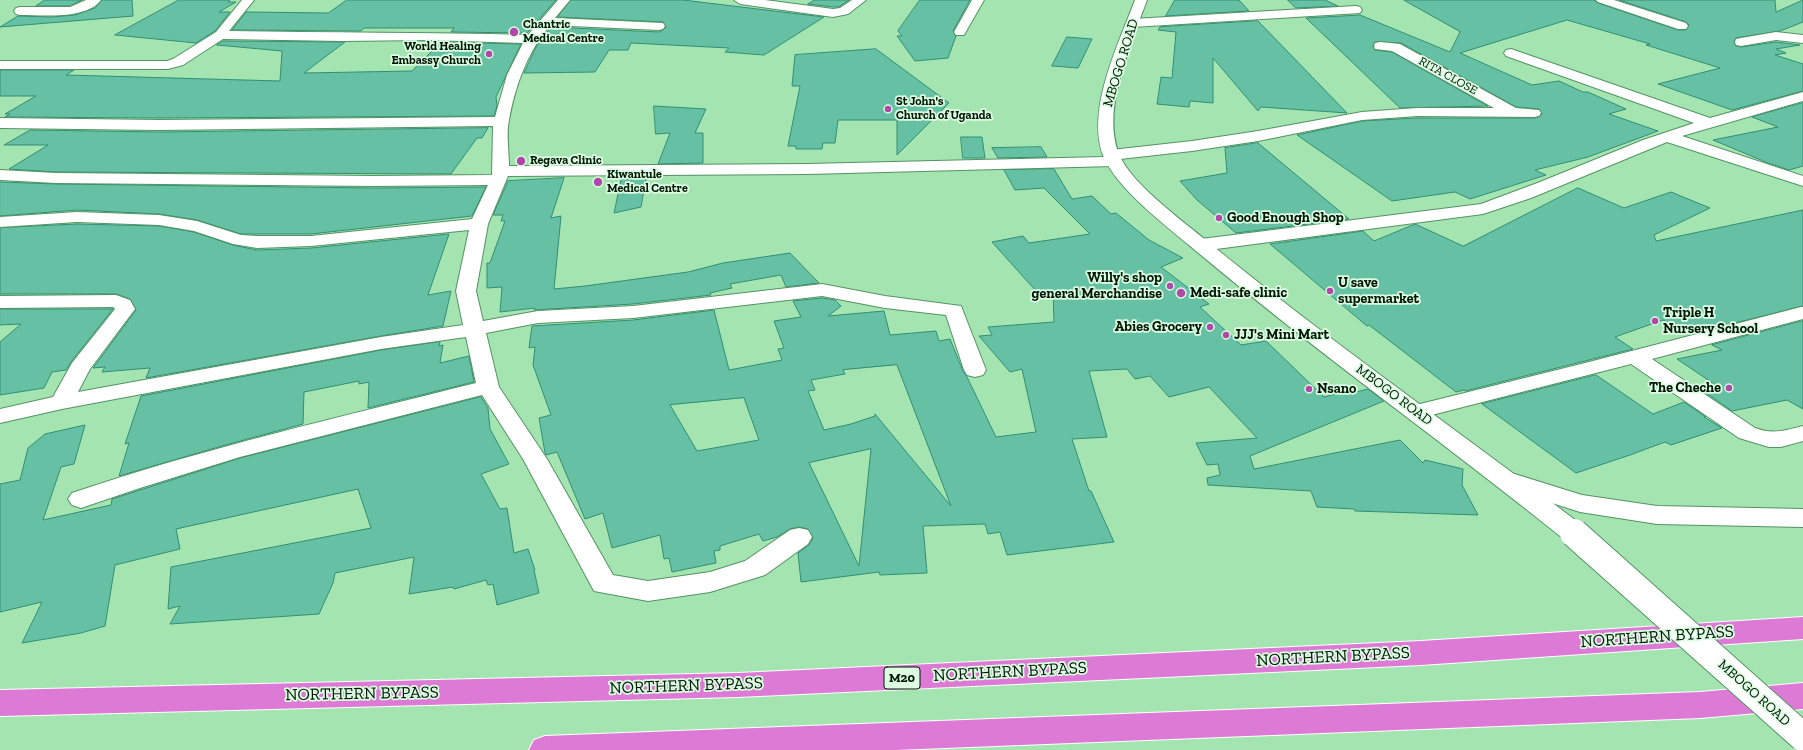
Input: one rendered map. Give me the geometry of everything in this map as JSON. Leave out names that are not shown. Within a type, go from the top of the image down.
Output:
[{"type":"highway","name":"NORTHERN BYPASS","points":[[0,703],[738,685],[1421,653],[1803,628]]},
{"type":"highway","points":[[545,750],[1700,705],[1803,696]]},
{"type":"street","points":[[20,11],[75,10],[95,0]]},
{"type":"street","points":[[0,65],[168,65],[178,62],[220,35],[248,0]]},
{"type":"street","points":[[564,0],[531,39],[514,75],[501,120],[500,176],[479,224],[466,291],[476,329],[488,387],[535,459],[604,584],[648,591],[710,582],[755,568],[799,537]]},
{"type":"street","points":[[740,0],[833,13],[844,10],[860,0]]},
{"type":"street","points":[[960,32],[978,0]]},
{"type":"street","name":"MBOGO ROAD","points":[[1141,0],[1117,69],[1106,110],[1105,132],[1112,158],[1120,170],[1151,202],[1201,245],[1297,322],[1574,533],[1803,737]]},
{"type":"street","points":[[1602,0],[1682,26]]},
{"type":"street","points":[[1133,22],[1356,10]]},
{"type":"street","points":[[546,21],[659,26]]},
{"type":"street","points":[[220,35],[326,37],[428,36],[531,39]]},
{"type":"street","points":[[1741,42],[1776,36],[1803,39]]},
{"type":"street","name":"RITA CLOSE","points":[[1380,46],[1395,48],[1514,113]]},
{"type":"street","points":[[1511,54],[1710,123]]},
{"type":"street","points":[[1201,245],[1483,209],[1521,197],[1651,143],[1710,123],[1803,96]]},
{"type":"street","points":[[0,176],[56,178],[374,181],[500,176],[994,165],[1112,158],[1258,136],[1362,116],[1417,112],[1534,113]]},
{"type":"street","points":[[0,123],[167,125],[501,120]]},
{"type":"street","points":[[1668,137],[1803,182]]},
{"type":"street","points":[[0,222],[77,217],[159,220],[198,226],[239,240],[257,242],[311,241],[479,224]]},
{"type":"street","points":[[0,416],[62,402],[381,343],[476,329],[538,317],[633,312],[822,290],[885,302],[954,310],[975,370]]},
{"type":"street","points":[[0,302],[116,301],[123,304],[125,309],[80,368],[62,402]]},
{"type":"street","points":[[1416,412],[1635,357],[1801,313]]},
{"type":"street","points":[[1635,357],[1747,433],[1761,439],[1771,441],[1803,433]]},
{"type":"street","points":[[81,499],[141,477],[488,387]]},
{"type":"street","points":[[1504,479],[1580,504],[1656,515],[1803,518]]},
{"type":"building","points":[[45,0],[82,0],[70,6],[36,6]]},
{"type":"building","points":[[102,0],[132,0],[133,16],[0,27],[18,16],[51,17],[75,15],[95,8]]},
{"type":"building","points":[[179,0],[230,0],[228,2],[236,2],[219,12],[230,12],[215,31],[196,43],[115,35]]},
{"type":"building","points":[[347,0],[556,0],[527,33],[451,32],[454,28],[364,28],[361,31],[232,30],[246,12],[328,13]]},
{"type":"building","points":[[571,0],[683,0],[824,17],[764,55],[725,52],[729,48],[631,43],[628,50],[609,50],[595,72],[524,73],[536,47],[551,27],[659,32],[666,27],[663,22],[558,17]]},
{"type":"building","points":[[815,0],[849,0],[839,7],[808,4]]},
{"type":"building","points":[[920,0],[970,0],[953,31],[956,36],[948,58],[915,61],[897,36],[902,36],[898,31]]},
{"type":"building","points":[[1175,0],[1239,0],[1249,11],[1166,16]]},
{"type":"building","points":[[1288,0],[1325,0],[1338,6],[1296,8]]},
{"type":"building","points":[[1404,0],[1594,0],[1598,3],[1678,30],[1686,30],[1689,25],[1686,22],[1619,0],[1775,0],[1776,12],[1803,0],[1803,22],[1780,31],[1736,38],[1734,42],[1736,46],[1741,47],[1776,42],[1800,45],[1776,49],[1786,53],[1775,55],[1803,64],[1803,91],[1732,110],[1658,84],[1720,68],[1646,45],[1650,44],[1567,20],[1460,53],[1532,85],[1559,81],[1583,92],[1588,92],[1626,109],[1609,114],[1658,131],[1588,157],[1535,170],[1546,175],[1470,199],[1455,192],[1392,201],[1297,135],[1362,121],[1417,118],[1534,118],[1539,117],[1542,114],[1539,109],[1516,107],[1401,43],[1375,42],[1373,46],[1375,50],[1392,52],[1488,106],[1400,108],[1306,18],[1360,15],[1450,52],[1460,32]]},
{"type":"building","points":[[1258,21],[1347,113],[1261,107],[1258,111],[1213,58],[1213,103],[1190,101],[1189,107],[1157,104],[1161,77],[1172,78],[1176,32],[1158,30],[1160,27]]},
{"type":"building","points":[[1067,37],[1092,39],[1078,68],[1052,66]]},
{"type":"building","points":[[223,41],[345,42],[304,73],[412,71],[441,42],[521,44],[496,97],[497,106],[494,116],[159,118],[5,117],[10,114],[5,114],[36,96],[0,96],[0,70],[74,70],[66,75],[280,81],[282,51],[217,45]]},
{"type":"building","points":[[876,49],[949,103],[897,155],[897,120],[838,120],[835,143],[823,143],[822,149],[796,149],[796,146],[788,146],[800,86],[792,86],[795,55]]},
{"type":"building","points":[[1803,103],[1803,166],[1789,170],[1713,140],[1778,127],[1752,117]]},
{"type":"building","points":[[654,106],[706,109],[695,133],[703,133],[703,163],[658,164],[670,133],[656,134]]},
{"type":"building","points":[[488,128],[482,138],[477,138],[451,174],[56,172],[9,169],[48,145],[4,145],[30,130],[159,132]]},
{"type":"building","points":[[961,137],[982,137],[985,158],[963,158]]},
{"type":"building","points":[[1258,143],[1349,219],[1236,233],[1197,200],[1180,181],[1227,173],[1225,148]]},
{"type":"building","points":[[1041,147],[1047,157],[998,158],[992,148]]},
{"type":"building","points":[[1054,169],[1072,199],[1092,196],[1111,214],[1116,213],[1149,240],[1183,258],[1161,267],[1209,304],[1200,307],[1241,345],[1266,341],[1324,397],[1349,390],[1352,393],[1368,389],[1384,401],[1250,456],[1254,469],[1400,440],[1423,463],[1425,460],[1463,469],[1462,485],[1478,515],[1355,511],[1354,509],[1317,507],[1311,491],[1208,485],[1207,478],[1220,475],[1218,464],[1207,465],[1196,443],[1257,438],[1209,387],[1169,397],[1150,376],[1135,379],[1127,369],[1089,371],[1107,437],[1072,439],[1089,491],[1091,491],[1114,542],[1007,555],[1000,532],[988,534],[985,524],[923,526],[927,573],[880,575],[879,572],[801,582],[798,553],[809,545],[813,538],[808,529],[799,527],[790,529],[777,537],[763,541],[759,534],[720,546],[720,550],[714,551],[716,563],[672,572],[669,558],[664,559],[660,535],[612,548],[603,513],[585,519],[557,452],[546,455],[545,453],[539,418],[551,415],[533,365],[535,347],[529,348],[532,326],[633,320],[714,310],[729,370],[782,360],[778,349],[784,348],[774,321],[801,317],[793,301],[822,298],[835,300],[841,306],[828,316],[884,311],[890,335],[936,331],[939,341],[950,339],[963,371],[996,437],[1036,432],[1022,369],[1010,372],[979,336],[992,335],[988,327],[1054,322],[1053,291],[1036,291],[992,242],[1023,236],[1029,243],[1090,234],[1044,188],[1015,190],[1004,170]],"holes":[[[897,365],[951,506],[875,414],[875,416],[851,424],[824,430],[808,391],[815,390],[811,380],[845,374],[843,370]],[[744,398],[759,440],[697,451],[670,405]],[[871,449],[859,566],[809,463]]]},
{"type":"building","points":[[564,178],[551,218],[561,216],[554,289],[688,272],[723,263],[790,253],[819,283],[786,287],[781,275],[730,284],[732,288],[710,293],[711,295],[633,304],[534,310],[535,308],[500,312],[502,287],[487,288],[487,263],[490,263],[505,221],[501,221],[503,215],[493,215],[508,181]]},
{"type":"building","points":[[646,179],[641,207],[614,213],[621,180]]},
{"type":"building","points":[[0,182],[374,188],[486,187],[472,216],[311,234],[241,234],[197,220],[159,214],[77,210],[0,216]]},
{"type":"building","points":[[1578,188],[1624,208],[1671,192],[1710,208],[1654,235],[1656,241],[1803,210],[1803,306],[1691,334],[1663,320],[1615,337],[1633,349],[1456,392],[1369,325],[1367,326],[1270,244],[1363,231],[1374,241],[1415,224],[1463,246]]},
{"type":"building","points":[[77,224],[159,226],[194,232],[233,245],[257,250],[311,248],[449,234],[428,295],[451,291],[443,326],[146,378],[150,368],[102,372],[105,367],[93,368],[136,310],[130,299],[116,294],[0,294],[0,228]]},
{"type":"building","points":[[0,309],[113,309],[66,370],[52,372],[44,388],[0,395],[0,342],[21,324],[0,325]]},
{"type":"building","points":[[1803,321],[1803,409],[1787,400],[1732,411],[1706,393],[1720,388],[1677,359],[1722,350],[1712,345]]},
{"type":"building","points":[[440,342],[439,346],[443,345],[440,363],[469,356],[474,382],[368,408],[369,382],[359,384],[359,381],[304,392],[303,424],[119,476],[129,443],[125,444],[141,396],[381,350]]},
{"type":"building","points":[[1596,375],[1653,414],[1684,402],[1722,428],[1671,445],[1665,442],[1576,473],[1482,404]]},
{"type":"building","points":[[481,397],[488,408],[490,429],[509,464],[481,474],[500,509],[507,508],[514,553],[528,549],[535,570],[539,593],[497,605],[493,584],[488,585],[486,580],[454,589],[453,587],[409,594],[414,557],[335,573],[333,583],[319,614],[170,624],[180,606],[168,609],[171,567],[371,528],[358,489],[176,529],[180,549],[115,565],[105,626],[81,633],[22,643],[42,602],[0,612],[0,484],[20,480],[28,448],[45,434],[85,425],[74,464],[61,467],[43,520],[111,505],[112,499],[240,458]]},
{"type":"place","name":"Chantric Medical Centre","points":[[514,32]]},
{"type":"place","name":"World Healing Embassy Church","points":[[489,54]]},
{"type":"place","name":"St John's Church of Uganda","points":[[888,109]]},
{"type":"place","name":"Regava Clinic","points":[[521,161]]},
{"type":"place","name":"Kiwantule Medical Centre","points":[[598,182]]},
{"type":"place","name":"Good Enough Shop","points":[[1219,218]]},
{"type":"place","name":"Willy's shop general Merchandise","points":[[1170,286]]},
{"type":"place","name":"U save supermarket","points":[[1330,291]]},
{"type":"place","name":"Medi-safe clinic","points":[[1181,293]]},
{"type":"place","name":"Triple H Nursery School","points":[[1655,321]]},
{"type":"place","name":"Abies Grocery","points":[[1210,327]]},
{"type":"place","name":"JJJ's Mini Mart","points":[[1226,335]]},
{"type":"place","name":"The Cheche","points":[[1729,388]]},
{"type":"place","name":"Nsano","points":[[1309,389]]}]
